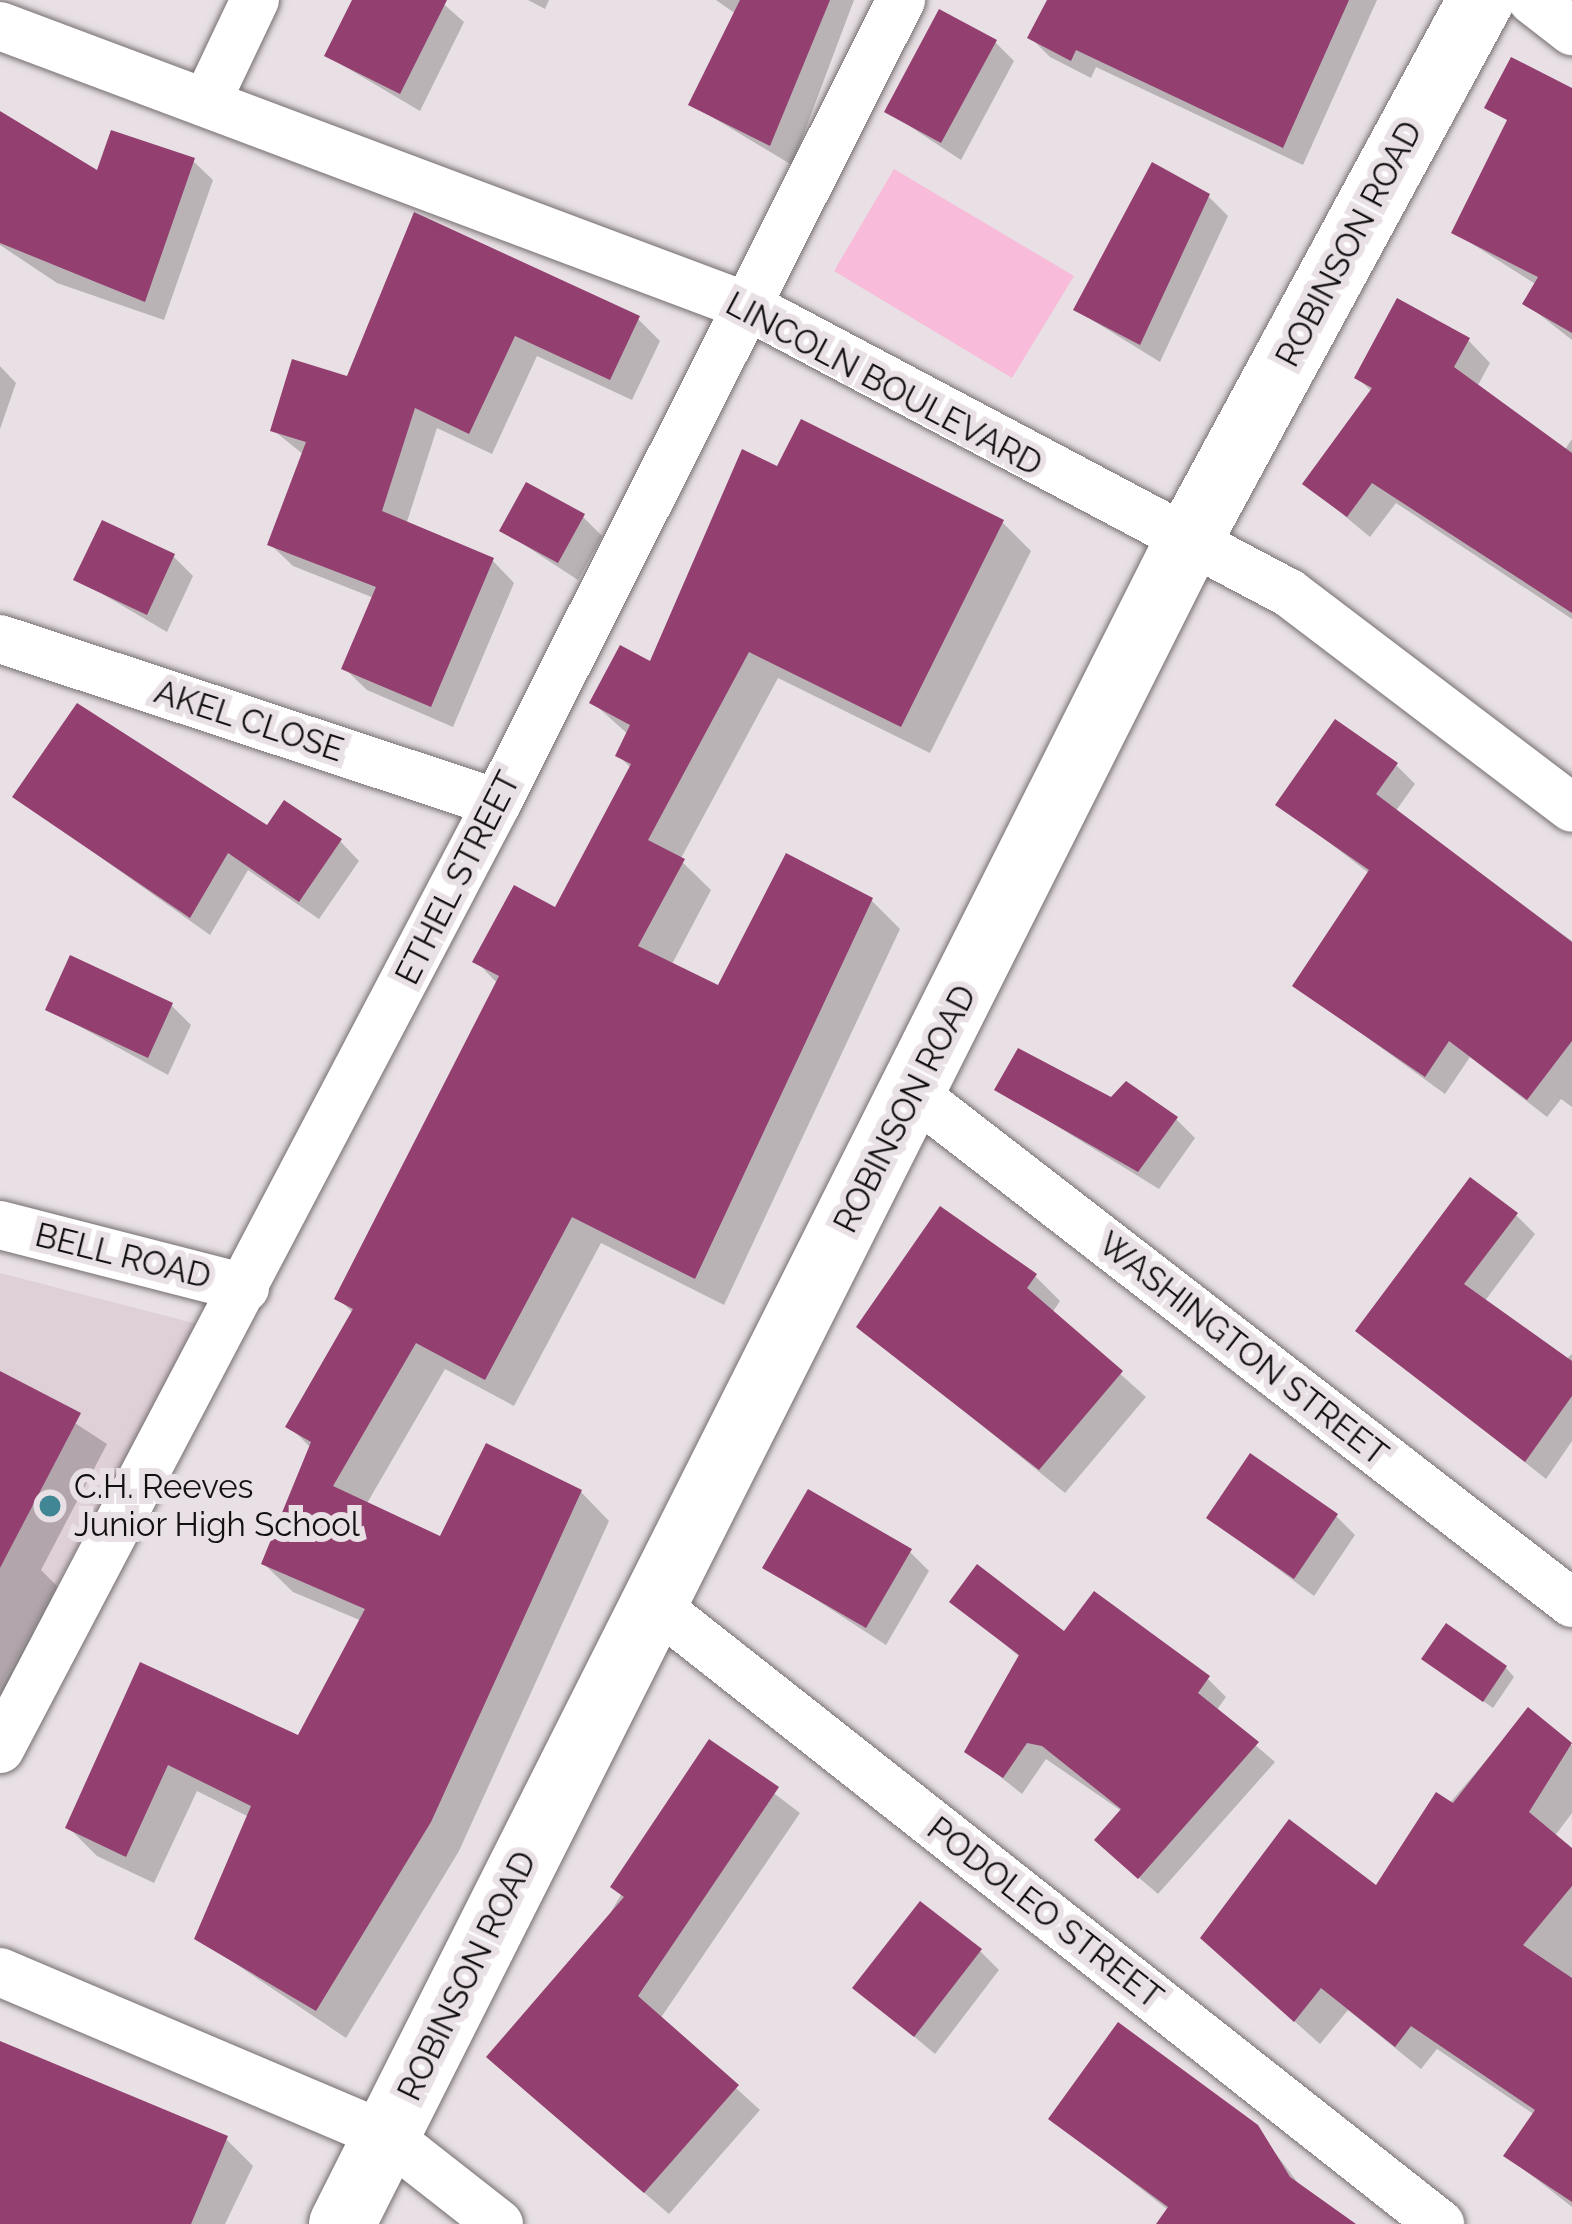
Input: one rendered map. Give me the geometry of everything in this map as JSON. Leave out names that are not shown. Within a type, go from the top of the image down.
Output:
[{"type":"main road","name":"ROBINSON ROAD","points":[[342,2224],[1187,544],[1481,0]]},
{"type":"street","points":[[206,103],[255,0]]},
{"type":"street","name":"ETHEL STREET","points":[[0,1749],[497,803],[751,308],[901,0]]},
{"type":"street","points":[[1532,0],[1572,31]]},
{"type":"street","name":"LINCOLN BOULEVARD","points":[[0,26],[751,308],[1187,544],[1289,593],[1572,808]]},
{"type":"street","name":"AKEL CLOSE","points":[[0,639],[497,803]]},
{"type":"street","name":"WASHINGTON STREET","points":[[914,1094],[1572,1603]]},
{"type":"street","name":"BELL ROAD","points":[[0,1225],[245,1288]]},
{"type":"street","name":"PODOLEO STREET","points":[[651,1602],[1440,2224]]},
{"type":"street","points":[[0,1972],[388,2138],[499,2224]]},
{"type":"shaded area","points":[[894,169],[1074,276],[1012,378],[834,271]]},
{"type":"shaded area","name":"C.H. Reeves Junior High School","points":[[0,1273],[201,1325],[0,1687]]},
{"type":"building","points":[[352,0],[447,0],[400,94],[324,56]]},
{"type":"building","points":[[740,0],[830,0],[770,146],[688,105]]},
{"type":"building","points":[[1047,0],[1349,0],[1283,148],[1076,50],[1071,61],[1027,38]]},
{"type":"building","points":[[939,9],[997,40],[941,143],[884,112]]},
{"type":"building","points":[[1511,57],[1572,88],[1572,333],[1522,304],[1538,277],[1451,233],[1507,120],[1484,108]]},
{"type":"building","points":[[0,111],[97,170],[111,130],[195,158],[145,302],[0,243]]},
{"type":"building","points":[[1152,162],[1210,194],[1140,345],[1073,310]]},
{"type":"building","points":[[414,212],[640,316],[610,380],[515,336],[469,434],[415,408],[382,511],[494,558],[431,707],[341,669],[376,587],[267,545],[306,442],[270,431],[292,359],[347,376]]},
{"type":"building","points":[[1397,298],[1470,338],[1454,367],[1572,453],[1572,613],[1372,483],[1347,517],[1302,484],[1372,388],[1354,378]]},
{"type":"building","points":[[801,419],[1004,520],[901,727],[749,652],[648,840],[685,859],[638,946],[718,985],[786,853],[873,898],[695,1279],[572,1217],[485,1380],[416,1343],[333,1486],[440,1536],[486,1443],[582,1490],[431,1822],[316,2011],[194,1939],[251,1806],[168,1765],[126,1857],[65,1828],[140,1662],[298,1735],[365,1609],[261,1564],[311,1442],[285,1427],[353,1309],[334,1299],[499,976],[472,962],[514,885],[555,907],[631,764],[615,756],[630,725],[589,703],[620,645],[650,661],[742,449],[777,466]]},
{"type":"building","points":[[526,482],[585,514],[558,563],[499,531]]},
{"type":"building","points":[[102,520],[175,554],[147,615],[73,580]]},
{"type":"building","points":[[77,703],[267,825],[284,800],[342,839],[299,902],[228,853],[190,918],[12,797]]},
{"type":"building","points":[[1335,719],[1398,763],[1376,794],[1572,942],[1572,1041],[1527,1100],[1449,1041],[1425,1077],[1292,986],[1369,870],[1275,805]]},
{"type":"building","points":[[70,955],[173,1003],[148,1058],[45,1010]]},
{"type":"building","points":[[1018,1048],[1111,1097],[1126,1081],[1178,1117],[1138,1172],[994,1090]]},
{"type":"building","points":[[1470,1177],[1518,1213],[1464,1284],[1572,1361],[1572,1396],[1525,1462],[1355,1331]]},
{"type":"building","points":[[940,1206],[1037,1274],[1027,1288],[1123,1371],[1039,1470],[856,1327]]},
{"type":"building","points":[[0,1371],[81,1413],[0,1568]]},
{"type":"building","points":[[1250,1453],[1338,1514],[1294,1579],[1206,1518]]},
{"type":"building","points":[[808,1489],[912,1549],[866,1628],[762,1568]]},
{"type":"building","points":[[977,1564],[1064,1631],[1094,1591],[1210,1676],[1198,1693],[1259,1742],[1138,1879],[1094,1840],[1121,1809],[1042,1746],[1027,1743],[1003,1778],[964,1752],[1019,1655],[949,1602]]},
{"type":"building","points":[[1446,1623],[1507,1666],[1483,1702],[1421,1659]]},
{"type":"building","points":[[1528,1707],[1572,1743],[1529,1812],[1572,1848],[1572,1886],[1523,1945],[1572,1978],[1572,2202],[1503,2156],[1535,2110],[1411,2026],[1395,2047],[1321,1988],[1294,2022],[1200,1938],[1289,1819],[1376,1885],[1436,1792],[1453,1803]]},
{"type":"building","points":[[709,1739],[779,1787],[638,1996],[739,2085],[644,2193],[486,2057],[624,1897],[610,1887]]},
{"type":"building","points":[[920,1901],[982,1949],[914,2037],[852,1988]]},
{"type":"building","points":[[1118,2022],[1258,2125],[1290,2177],[1356,2224],[1156,2224],[1168,2207],[1048,2119]]},
{"type":"building","points":[[0,2041],[228,2136],[191,2224],[0,2224]]},
{"type":"place","name":"C.H. Reeves Junior High School","points":[[50,1506]]}]
